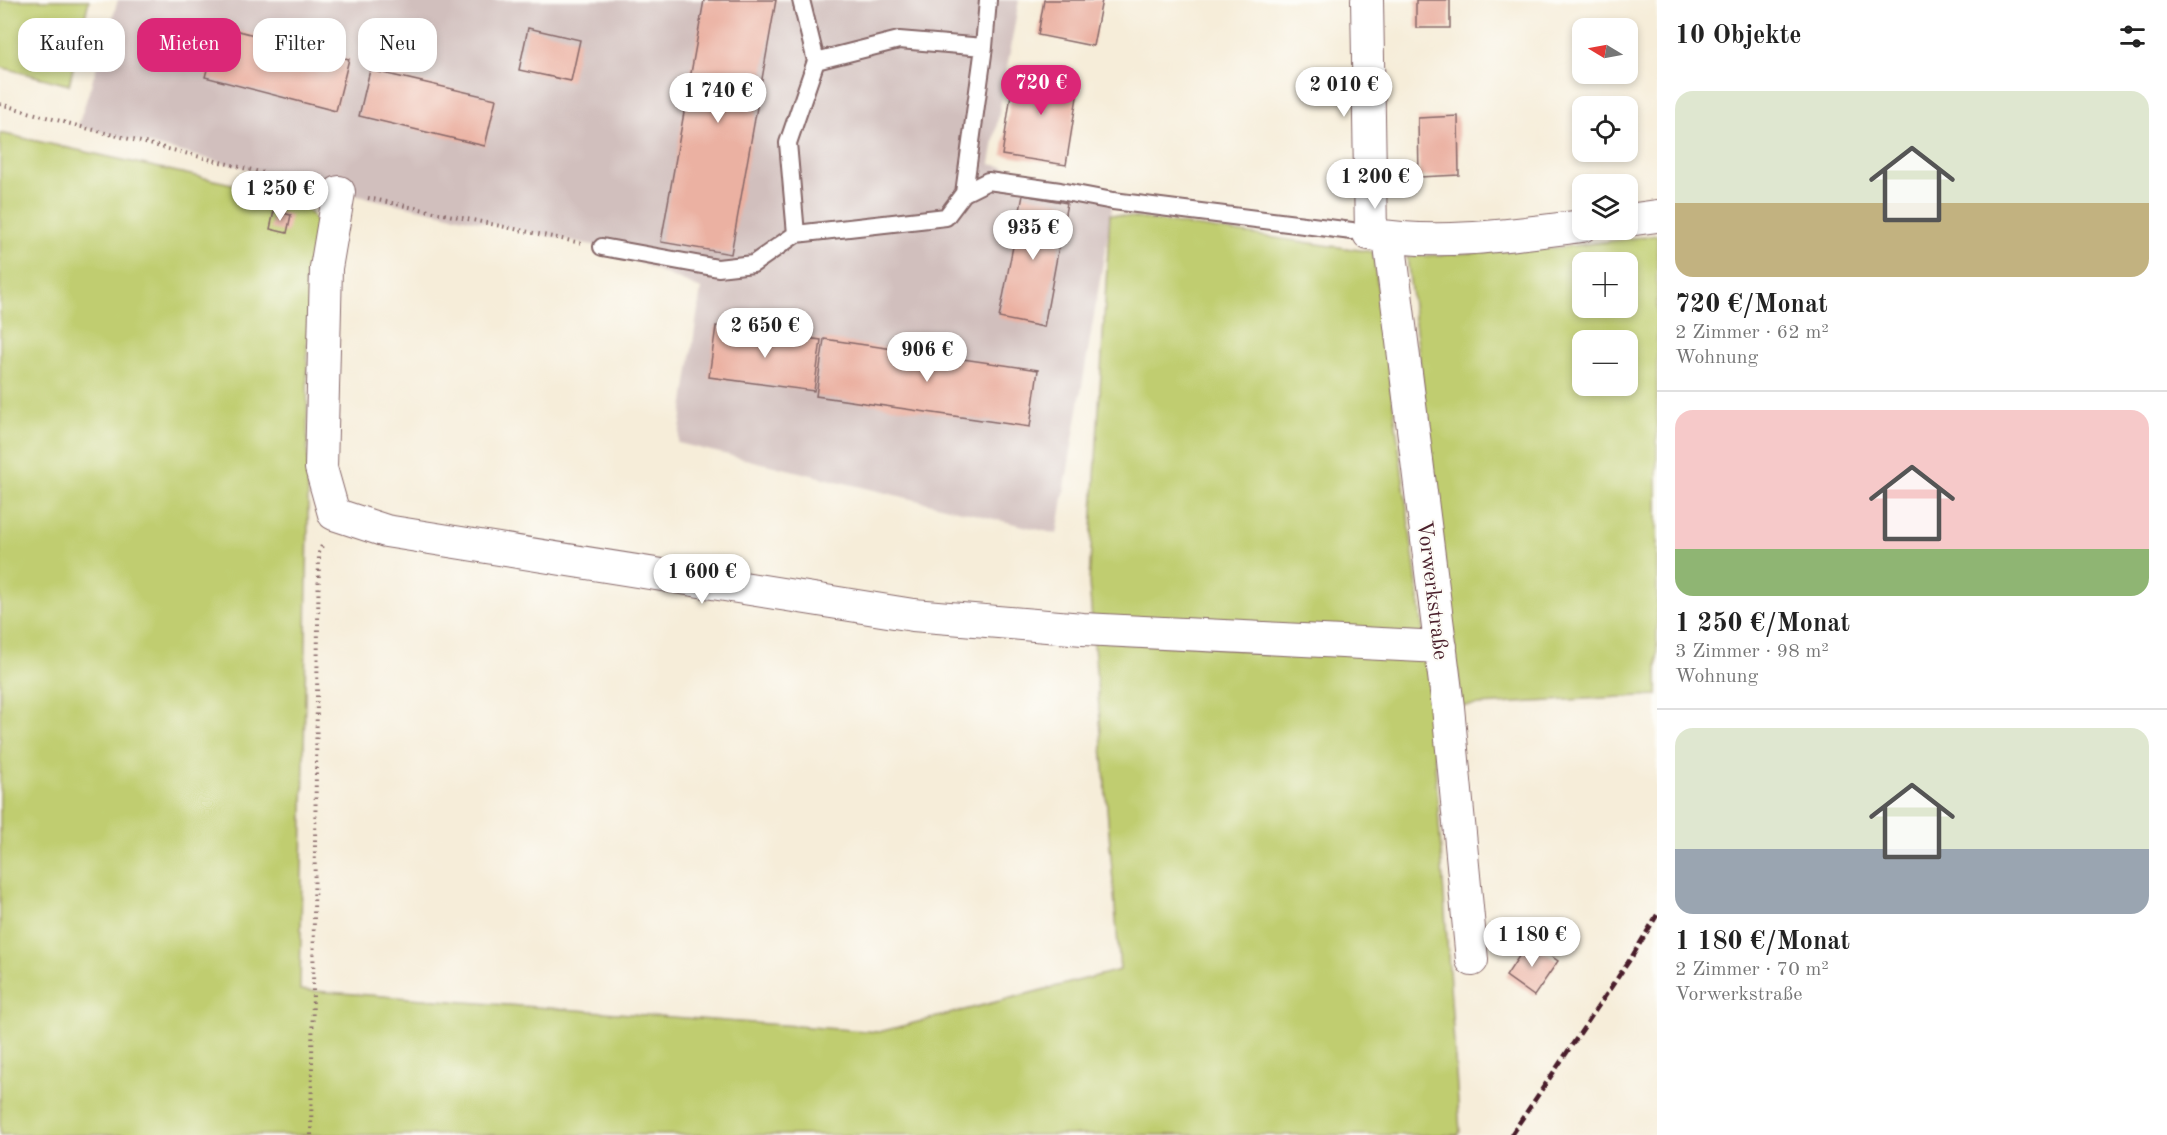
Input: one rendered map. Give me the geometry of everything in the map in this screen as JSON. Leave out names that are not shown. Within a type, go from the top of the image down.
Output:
[{"type":"street","name":"Vorwerkstraße","points":[[1367,0],[1371,234],[1441,647],[1472,960]]},
{"type":"street","points":[[339,192],[326,268],[321,468],[334,514],[386,531],[913,615],[1083,629],[1441,647]]},
{"type":"street","points":[[1638,219],[1657,216]]},
{"type":"street","points":[[1371,234],[1483,239],[1572,227]]},
{"type":"lane","points":[[796,234],[788,143],[816,62],[801,0]]},
{"type":"lane","points":[[964,193],[984,47],[988,0]]},
{"type":"lane","points":[[816,62],[899,40],[984,47]]},
{"type":"lane","points":[[602,247],[718,268],[753,264],[796,234],[945,217],[964,193],[988,181],[1113,201],[1371,234]]},
{"type":"path","points":[[0,104],[123,138],[339,192],[602,247]]},
{"type":"path","points":[[311,1135],[319,554],[334,514]]},
{"type":"shaded area","points":[[118,0],[1019,0],[990,164],[1115,191],[1057,534],[678,443],[701,289],[602,247],[339,192],[78,126],[95,72],[125,72],[125,18],[112,18]]},
{"type":"green space","points":[[0,0],[89,0],[85,18],[18,18],[18,72],[0,67]]},
{"type":"green space","points":[[19,72],[72,72],[69,85]]},
{"type":"green space","points":[[0,133],[300,199],[317,223],[307,337],[308,520],[300,990],[879,1032],[1120,970],[1089,583],[1110,214],[1373,252],[1429,675],[1460,1132],[1458,1135],[0,1135]]},
{"type":"green space","points":[[1657,235],[1657,695],[1462,706],[1407,257],[1564,247],[1618,240],[1638,240],[1638,237]]},
{"type":"building","points":[[704,0],[776,0],[731,254],[661,242]]},
{"type":"building","points":[[1044,0],[1102,0],[1093,46],[1038,35]]},
{"type":"building","points":[[1416,0],[1450,0],[1450,28],[1416,28]]},
{"type":"building","points":[[528,28],[580,40],[571,81],[519,70]]},
{"type":"building","points":[[241,32],[253,35],[253,72],[346,72],[336,111],[205,77],[206,72],[241,72]]},
{"type":"building","points":[[1015,67],[1080,78],[1066,165],[1002,155]]},
{"type":"building","points":[[370,72],[379,72],[496,99],[485,146],[359,116]]},
{"type":"building","points":[[1458,116],[1459,175],[1419,177],[1418,118]]},
{"type":"building","points":[[1023,195],[1067,203],[1044,327],[999,318]]},
{"type":"building","points":[[274,211],[291,215],[287,233],[270,229]]},
{"type":"building","points":[[716,326],[821,340],[814,391],[709,377]]},
{"type":"building","points":[[824,339],[1038,370],[1030,427],[816,396]]},
{"type":"building","points":[[1529,941],[1558,961],[1534,996],[1506,976]]},
{"type":"railway","points":[[1511,1135],[1633,955],[1657,915]]}]
